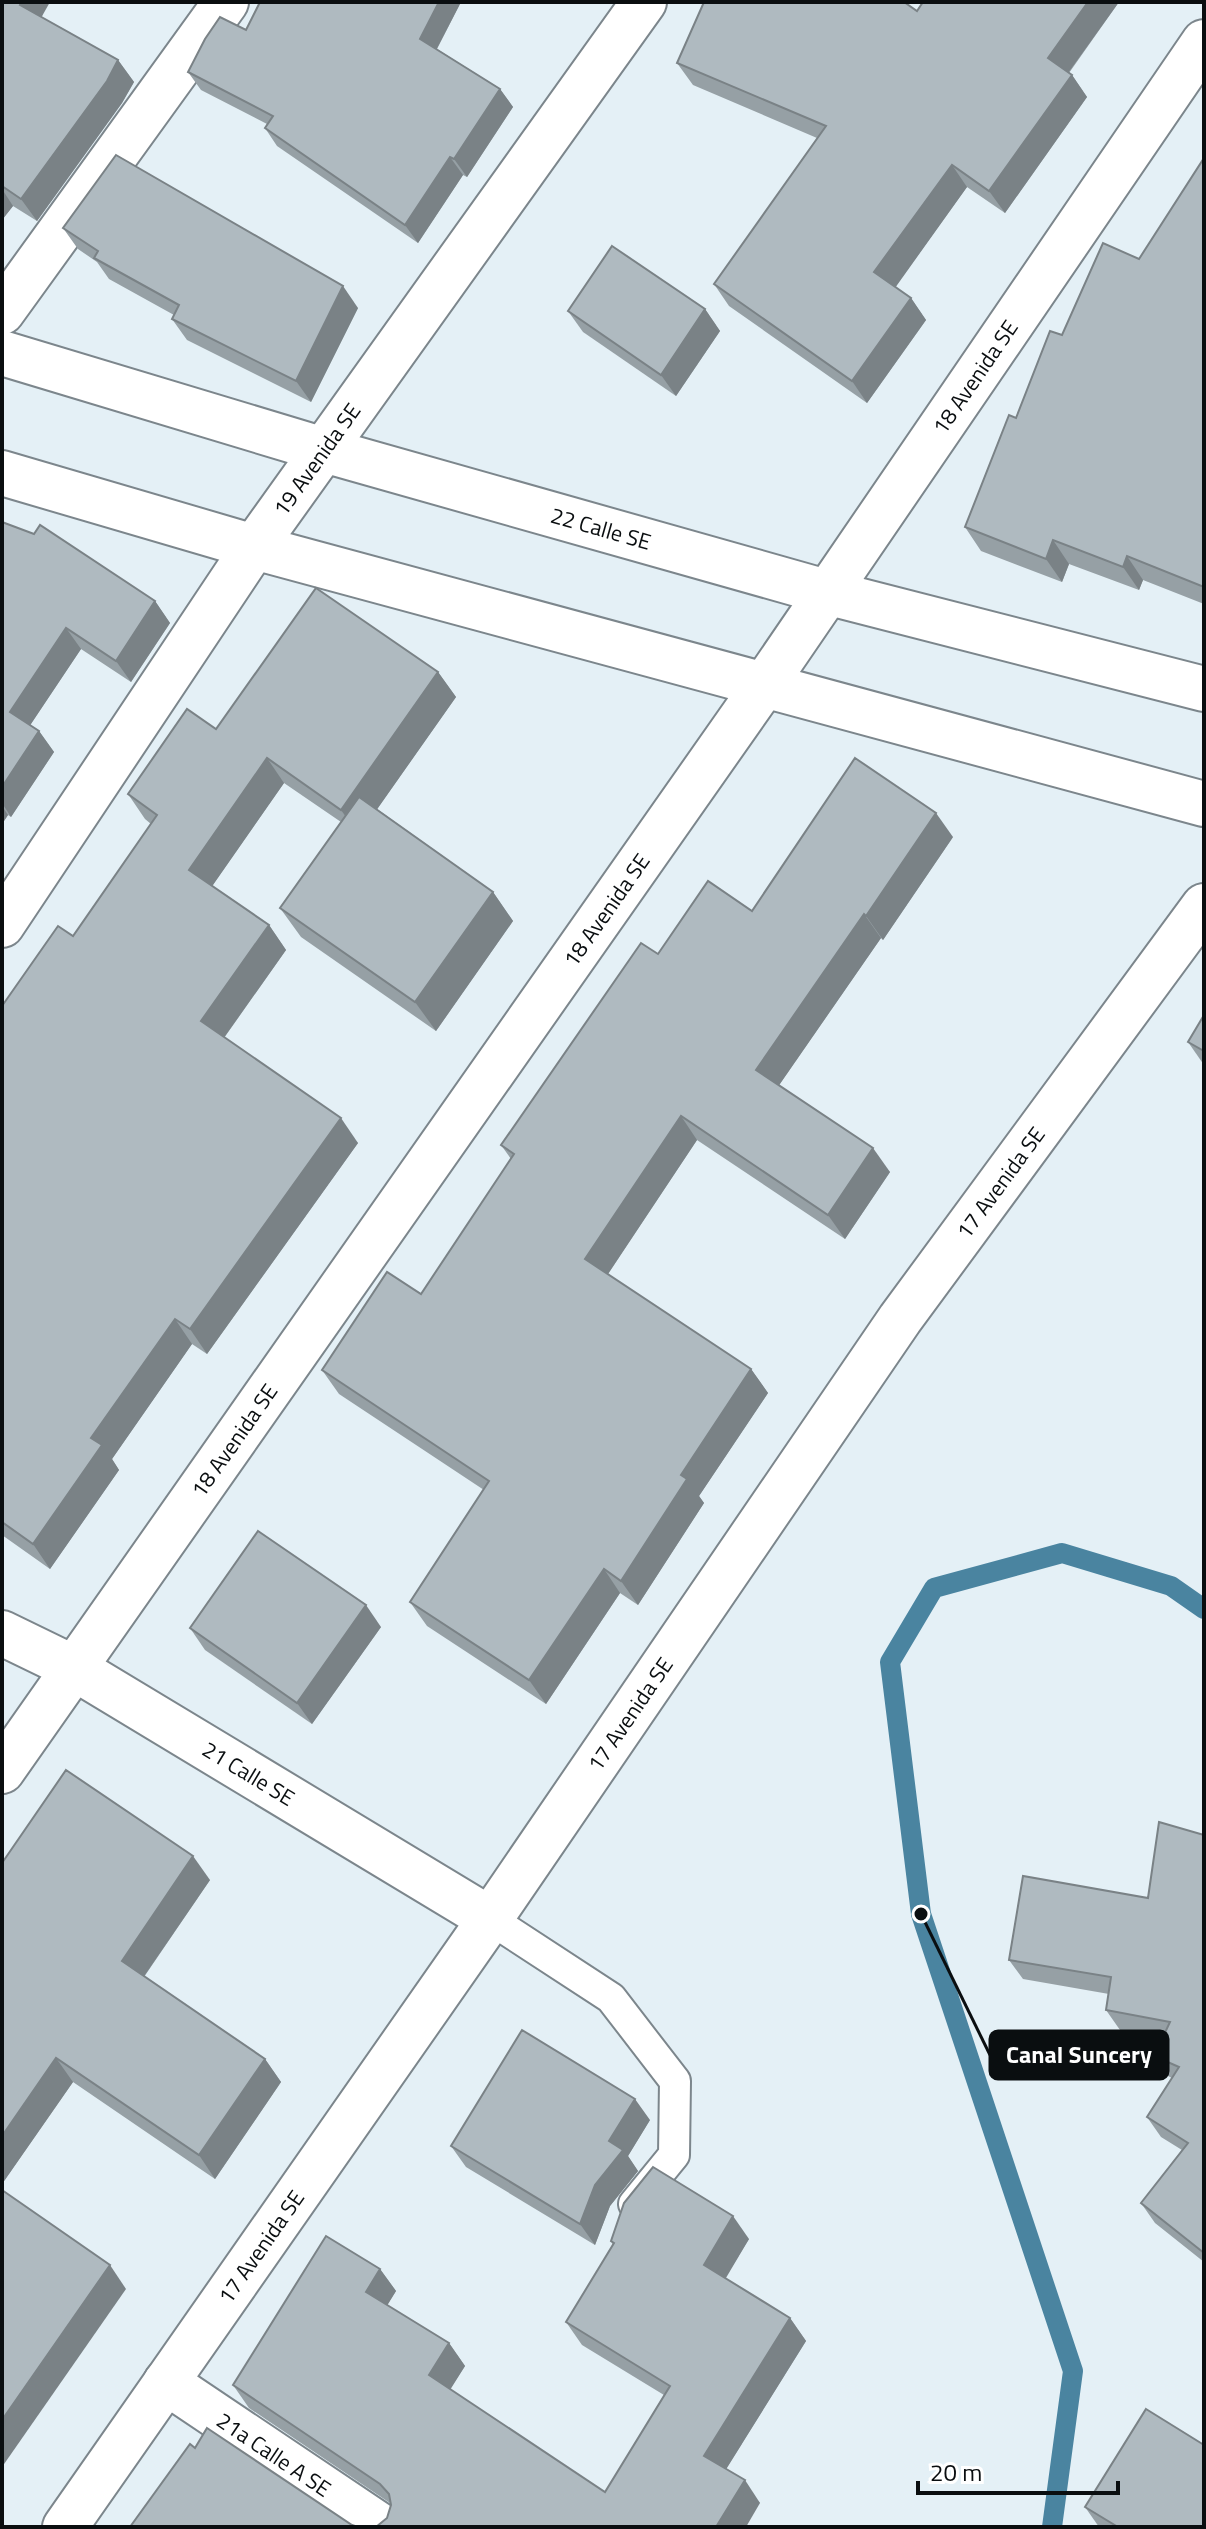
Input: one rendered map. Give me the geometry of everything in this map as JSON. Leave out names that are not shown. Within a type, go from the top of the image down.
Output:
[{"type":"street","points":[[2,312],[226,2]]},
{"type":"street","name":"19 Avenida SE","points":[[2,925],[254,547],[644,2]]},
{"type":"street","name":"18 Avenida SE","points":[[2,1771],[765,684],[1204,42]]},
{"type":"street","name":"22 Calle SE","points":[[2,353],[324,450],[826,592],[1204,689]]},
{"type":"street","points":[[2,473],[254,547],[1204,804]]},
{"type":"street","name":"17 Avenida SE","points":[[65,2527],[490,1919],[900,1319],[1204,906]]},
{"type":"street","name":"21 Calle SE","points":[[2,1633],[74,1668],[490,1919]]},
{"type":"street","name":"21a Calle A SE","points":[[166,2382],[382,2527]]},
{"type":"lane","points":[[490,1919],[611,1998],[675,2081],[674,2155],[624,2217],[620,2229]]},
{"type":"building","points":[[2,2],[22,2],[20,5],[118,60],[107,81],[21,199],[2,186]]},
{"type":"building","points":[[260,2],[439,2],[420,39],[500,89],[405,225],[265,128],[273,116],[188,72],[220,17],[246,30]]},
{"type":"building","points":[[704,2],[904,2],[917,11],[923,2],[1088,2],[1048,58],[1072,75],[989,191],[952,165],[874,272],[911,298],[852,381],[714,284],[826,126],[677,63]]},
{"type":"building","points":[[116,155],[343,286],[296,381],[172,319],[179,305],[94,258],[98,251],[63,228]]},
{"type":"building","points":[[1204,158],[1204,587],[1127,556],[1123,567],[1053,540],[1046,559],[965,527],[1009,415],[1016,418],[1050,331],[1062,335],[1103,243],[1139,259]]},
{"type":"building","points":[[612,246],[705,309],[661,375],[568,311]]},
{"type":"building","points":[[2,522],[34,534],[40,525],[155,601],[116,661],[66,628],[10,712],[39,731],[2,787]]},
{"type":"building","points":[[316,588],[438,672],[341,810],[267,758],[189,870],[269,925],[201,1021],[341,1118],[190,1329],[175,1319],[91,1438],[102,1445],[33,1544],[2,1522],[2,1006],[58,926],[73,936],[157,815],[128,794],[187,709],[216,729]]},
{"type":"building","points":[[855,758],[936,813],[756,1070],[873,1148],[828,1215],[681,1116],[585,1259],[751,1369],[681,1475],[687,1479],[621,1581],[604,1569],[529,1680],[410,1602],[489,1481],[322,1370],[387,1272],[421,1294],[514,1154],[501,1145],[641,943],[658,954],[708,881],[752,911]]},
{"type":"building","points":[[359,797],[493,892],[415,1002],[280,908]]},
{"type":"building","points":[[1204,1015],[1204,1051],[1188,1042]]},
{"type":"building","points":[[258,1531],[366,1605],[297,1703],[190,1628]]},
{"type":"building","points":[[66,1770],[193,1856],[122,1961],[265,2059],[199,2155],[56,2058],[2,2136],[2,1863]]},
{"type":"building","points":[[1159,1822],[1204,1835],[1204,2253],[1141,2203],[1188,2143],[1147,2117],[1179,2067],[1154,2056],[1170,2022],[1106,2010],[1111,1977],[1009,1960],[1023,1876],[1148,1898]]},
{"type":"building","points":[[522,2030],[635,2099],[609,2141],[623,2150],[595,2185],[580,2224],[451,2146]]},
{"type":"building","points":[[653,2167],[733,2216],[704,2265],[790,2318],[704,2456],[745,2480],[716,2527],[376,2527],[387,2518],[391,2505],[389,2494],[380,2484],[233,2385],[326,2236],[380,2269],[366,2292],[449,2343],[429,2375],[605,2492],[670,2386],[566,2322],[614,2243],[611,2241],[624,2203]]},
{"type":"building","points":[[2,2190],[110,2265],[2,2420]]},
{"type":"building","points":[[1146,2409],[1204,2445],[1204,2527],[1118,2527],[1085,2507]]},
{"type":"building","points":[[207,2428],[358,2527],[130,2527],[190,2444],[195,2448]]},
{"type":"waterway","points":[[1052,2527],[1073,2371],[921,1914],[890,1662],[934,1588],[1062,1553],[1171,1586],[1204,1609]]},
{"type":"place","name":"Canal Suncery","points":[[921,1914]]}]
